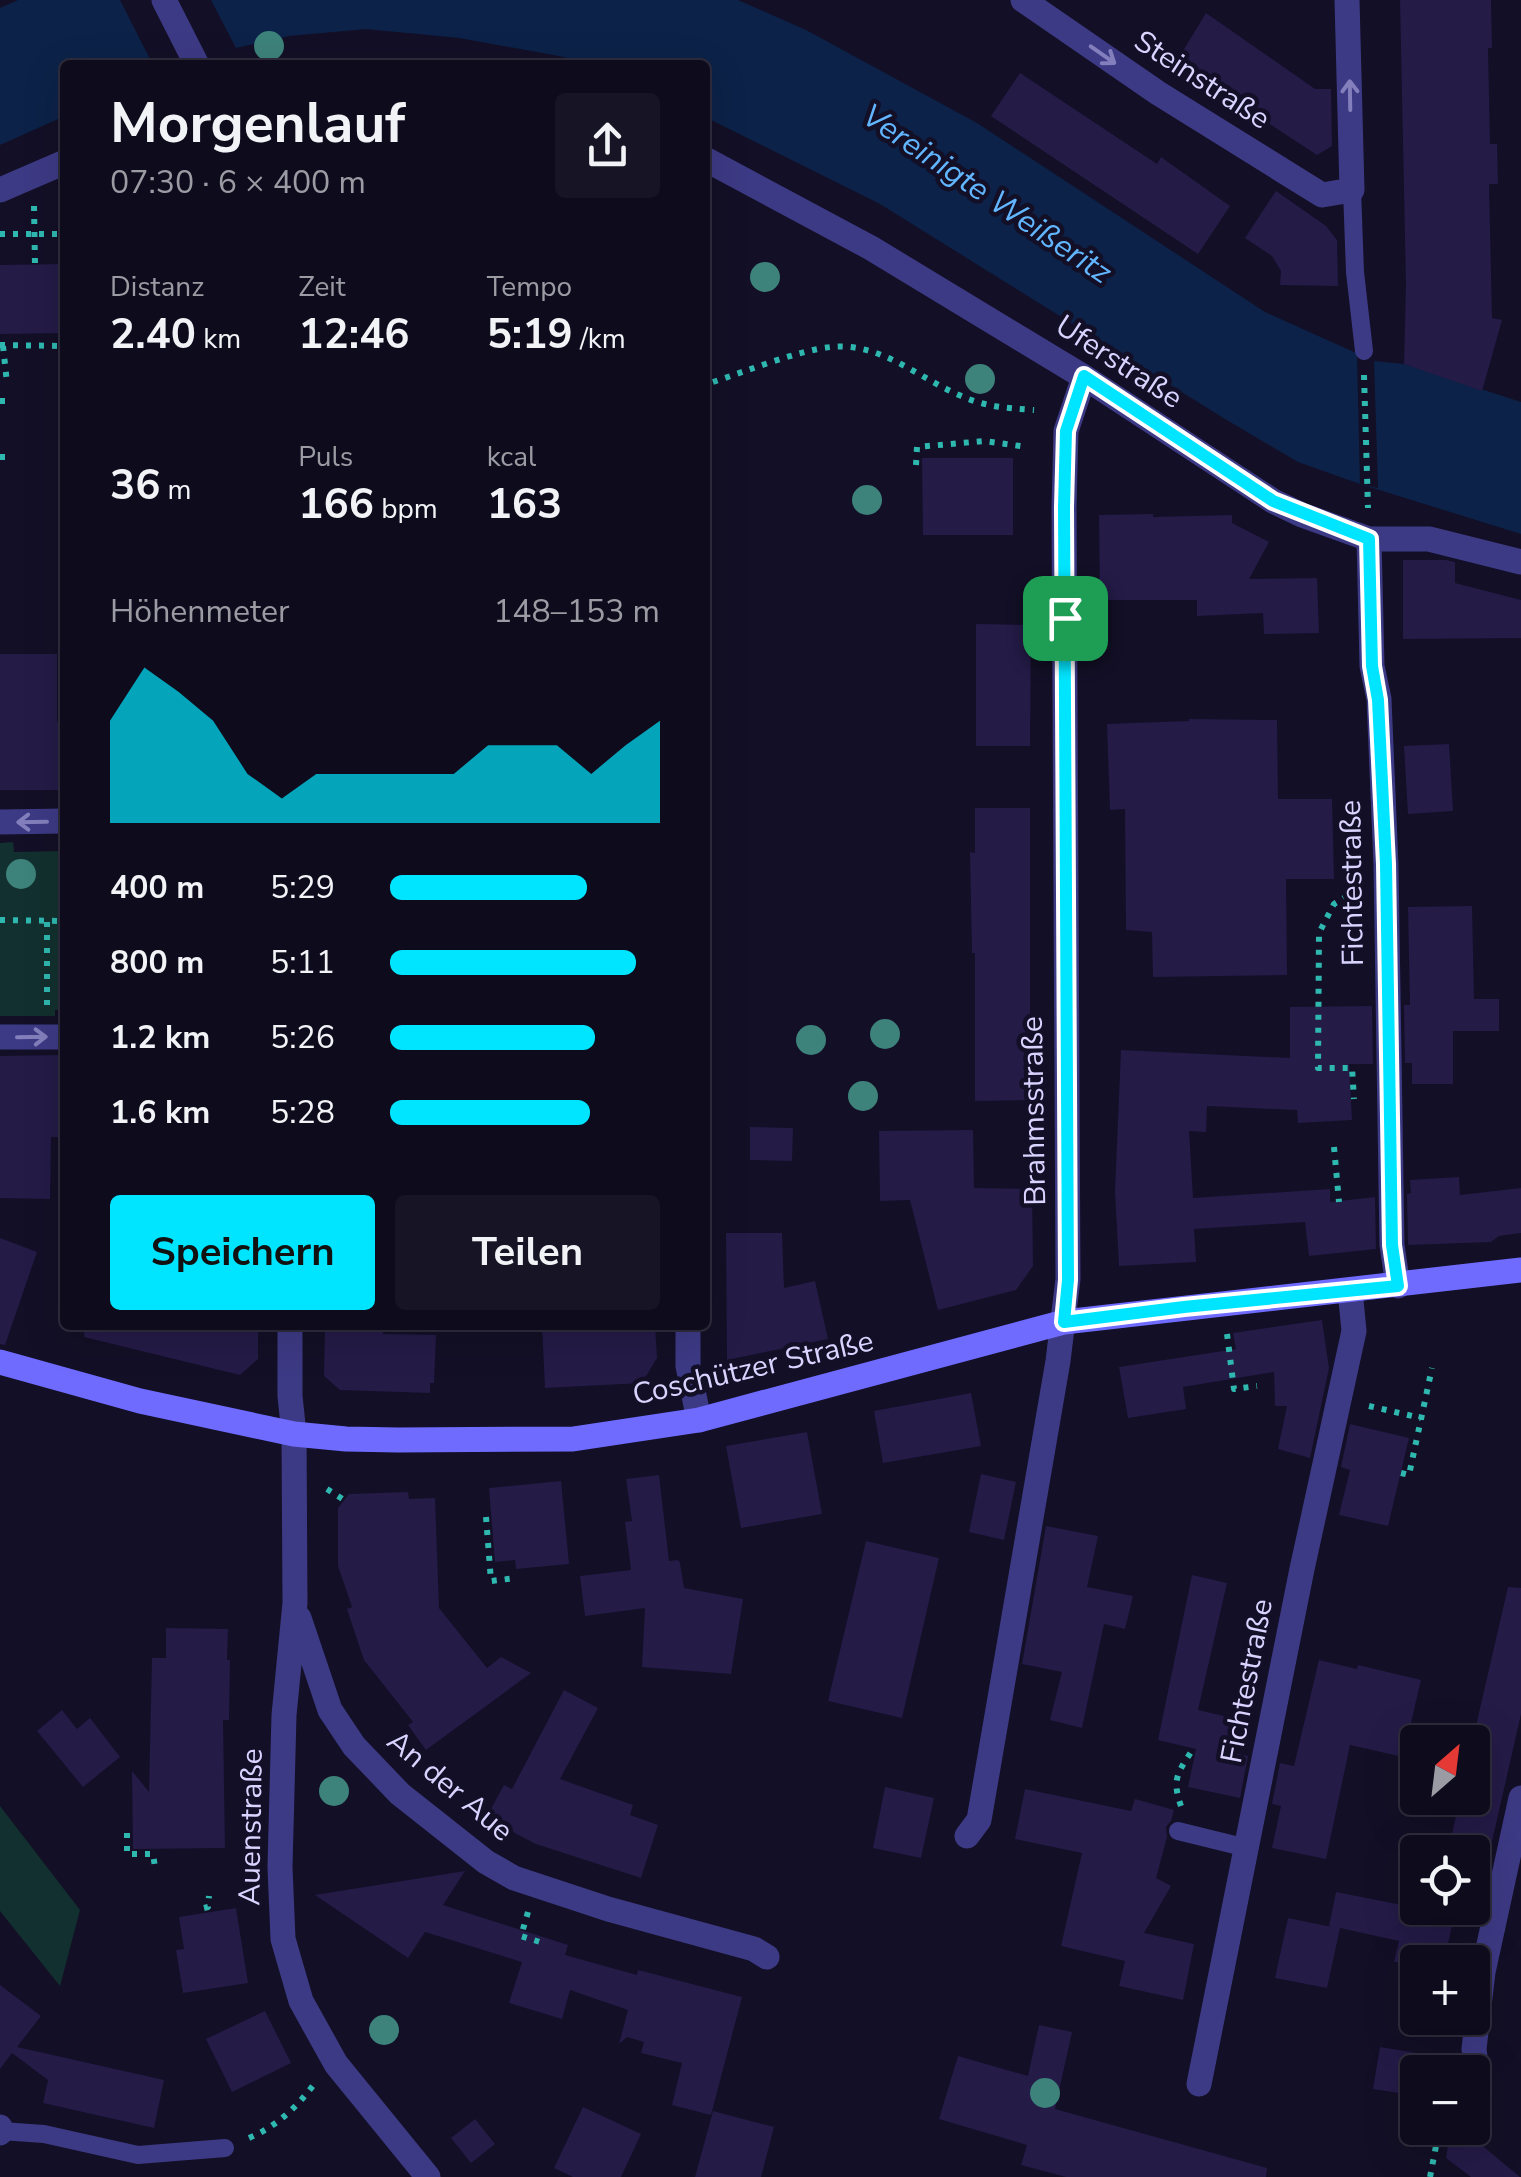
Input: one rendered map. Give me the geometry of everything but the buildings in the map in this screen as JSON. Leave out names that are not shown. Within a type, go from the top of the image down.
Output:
[{"type":"street","points":[[164,0],[195,60]]},
{"type":"street","name":"Steinstraße","points":[[1023,0],[1158,93],[1322,195],[1352,190]]},
{"type":"street","points":[[1348,0],[1352,190]]},
{"type":"street","name":"Uferstraße","points":[[710,162],[871,248],[1084,376],[1273,501],[1369,539],[1429,539],[1519,561]]},
{"type":"street","points":[[0,190],[60,164]]},
{"type":"street","name":"Brahmsstraße","points":[[967,1836],[979,1820],[1068,1280],[1064,507],[1066,431],[1084,376]]},
{"type":"street","name":"Fichtestraße","points":[[1369,539],[1372,666],[1378,700],[1386,864],[1392,1245],[1398,1286]]},
{"type":"street","points":[[0,822],[60,822]]},
{"type":"street","points":[[0,1037],[56,1037]]},
{"type":"street","name":"Coschützer Straße","points":[[0,1362],[140,1401],[294,1434],[398,1440],[572,1438],[699,1420],[1064,1322],[1521,1270]]},
{"type":"street","name":"Fichtestraße","points":[[1198,2084],[1354,1330],[1350,1290]]},
{"type":"street","name":"Auenstraße","points":[[290,1330],[295,1604],[284,1732],[280,1867],[286,1950],[301,2001],[336,2064],[428,2177]]},
{"type":"street","points":[[688,1330],[688,1366],[699,1420]]},
{"type":"street","name":"An der Aue","points":[[295,1604],[330,1710],[354,1746],[400,1794],[475,1854],[514,1878],[632,1917],[754,1949],[768,1957]]},
{"type":"street","points":[[1475,2055],[1483,1972],[1521,1798]]},
{"type":"lane","points":[[1352,190],[1355,272],[1364,351]]},
{"type":"lane","points":[[1178,1831],[1247,1848]]},
{"type":"lane","points":[[0,2130],[44,2134],[138,2155],[225,2148]]},
{"type":"path","points":[[0,234],[60,234]]},
{"type":"path","points":[[7,384],[1,346],[60,346]]},
{"type":"path","points":[[713,382],[832,347],[850,348],[867,350],[905,365],[957,395],[994,408],[1034,410]]},
{"type":"path","points":[[1364,351],[1367,497]]},
{"type":"path","points":[[916,466],[916,447],[1027,447]]},
{"type":"path","points":[[1354,886],[1350,894],[1334,904],[1319,933],[1318,1068],[1352,1068],[1354,1099]]},
{"type":"path","points":[[0,920],[60,921]]},
{"type":"path","points":[[47,921],[56,1037]]},
{"type":"path","points":[[1334,1147],[1339,1202]]},
{"type":"path","points":[[1226,1328],[1234,1389],[1258,1386]]},
{"type":"path","points":[[1401,1473],[1408,1475],[1432,1368]]},
{"type":"path","points":[[1339,1400],[1422,1418]]},
{"type":"path","points":[[326,1488],[344,1500]]},
{"type":"path","points":[[486,1517],[491,1581],[516,1578]]},
{"type":"path","points":[[1178,1831],[1183,1814],[1175,1788],[1177,1773],[1191,1752]]},
{"type":"path","points":[[127,1834],[127,1854],[153,1854],[155,1867]]},
{"type":"path","points":[[204,1908],[208,1908],[209,1896]]},
{"type":"path","points":[[526,1917],[520,1936],[543,1943]]},
{"type":"path","points":[[256,2135],[288,2115],[310,2089]]},
{"type":"path","points":[[1430,2177],[1436,2145]]},
{"type":"green space","points":[[13,842],[14,852],[60,851],[60,1010],[55,1010],[55,1016],[0,1016],[0,843]]},
{"type":"green space","points":[[0,1806],[80,1910],[60,1986],[0,1911]]},
{"type":"water","name":"Vereinigte Weißeritz","points":[[18,0],[738,0],[806,30],[977,123],[1265,312],[1374,361],[1404,364],[1521,402],[1521,534],[1298,462],[880,204],[710,119],[710,60],[572,60],[459,38],[366,29],[289,36],[204,60],[60,60],[60,118],[0,145],[0,8]]},
{"type":"pier","points":[[120,0],[211,0],[236,48],[204,60],[150,60]]},
{"type":"pier","points":[[1357,354],[1374,361],[1378,488],[1360,484]]},
{"type":"route","points":[[1084,376],[1273,501],[1369,539],[1372,666],[1378,700],[1386,864],[1392,1245],[1398,1286],[1064,1322],[1068,1280],[1065,618],[1066,431],[1084,376]]}]
